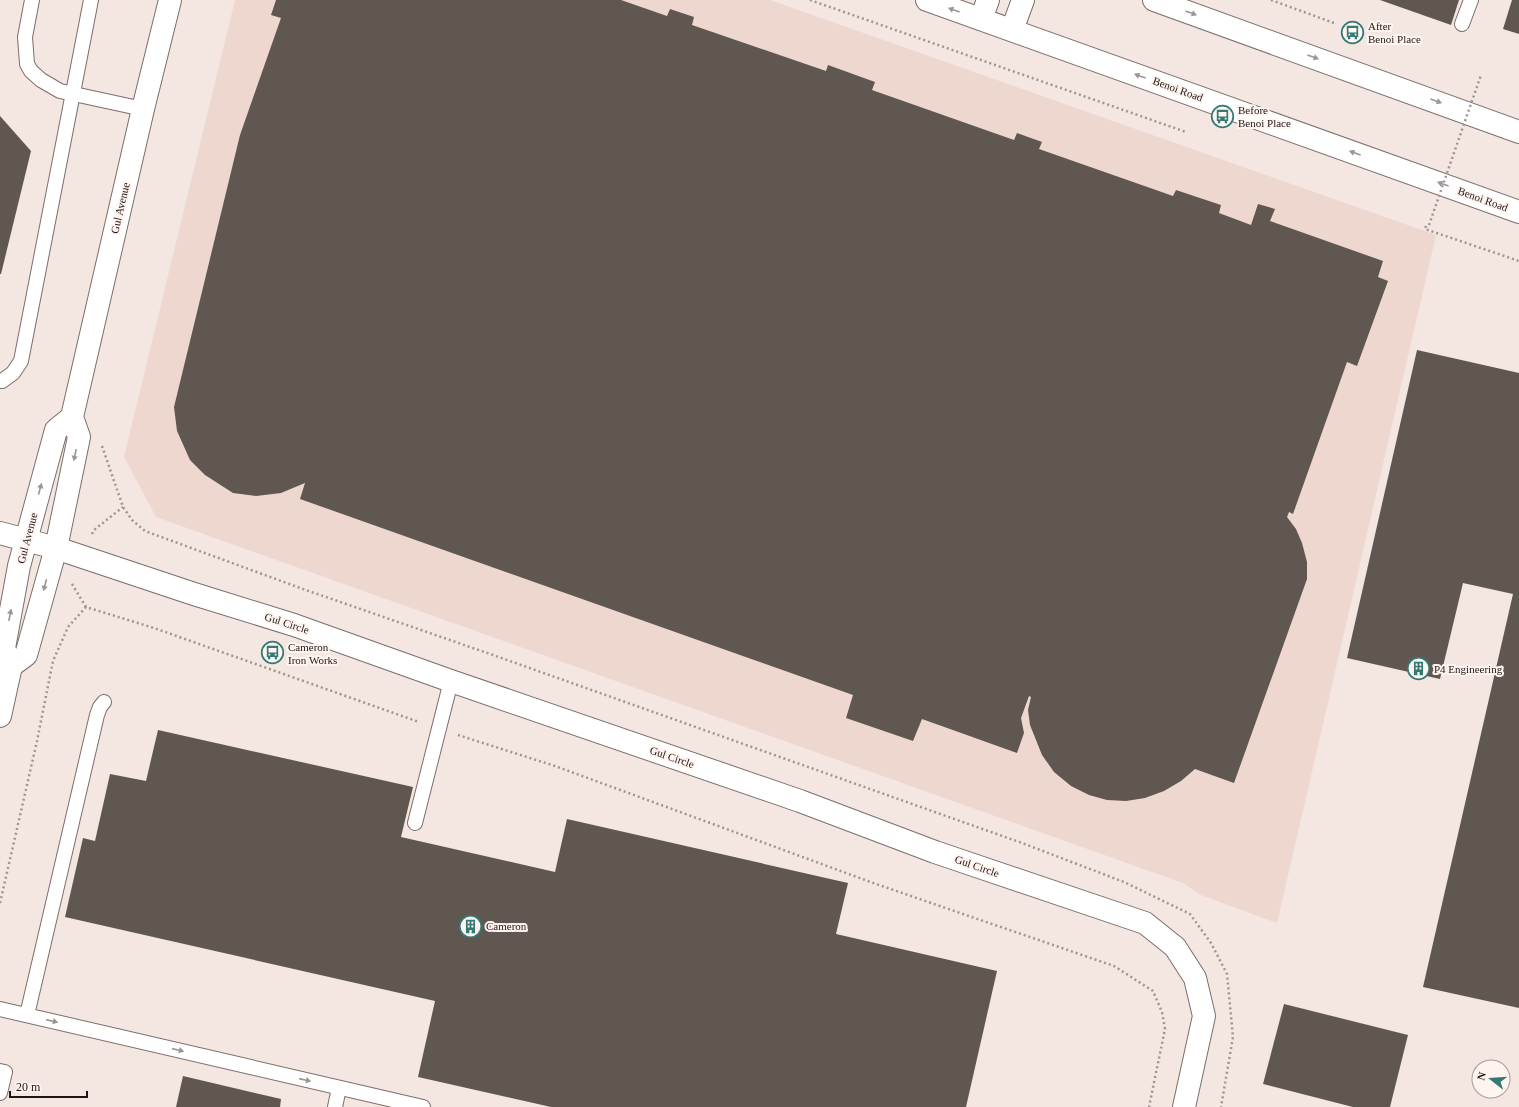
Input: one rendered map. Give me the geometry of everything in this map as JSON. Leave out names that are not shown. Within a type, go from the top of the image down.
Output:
[{"type":"street","name":"Gul Avenue","points":[[11,666],[4,648],[26,540],[56,430],[72,417],[143,109],[170,0]]},
{"type":"street","name":"Benoi Road","points":[[928,0],[985,10],[1012,30],[1519,212]]},
{"type":"street","points":[[1012,30],[1023,0]]},
{"type":"street","points":[[1154,0],[1519,132]]},
{"type":"street","points":[[0,716],[11,666],[26,655],[56,548],[79,437],[72,417]]},
{"type":"street","name":"Gul Circle","points":[[0,533],[56,548],[194,594],[294,625],[800,802],[935,852],[1145,923],[1175,947],[1197,978],[1204,1016],[1184,1107]]},
{"type":"lane","points":[[32,0],[25,37],[27,64],[31,71],[50,86],[60,91],[143,109]]},
{"type":"lane","points":[[0,381],[2,382],[13,372],[20,361],[91,0]]},
{"type":"lane","points":[[1462,24],[1471,0]]},
{"type":"lane","points":[[415,823],[451,681]]},
{"type":"lane","points":[[27,1015],[97,715],[104,702]]},
{"type":"lane","points":[[0,1009],[423,1107]]},
{"type":"lane","points":[[0,1071],[5,1072],[0,1093]]},
{"type":"lane","points":[[335,1107],[339,1088]]},
{"type":"path","points":[[810,0],[1186,132]]},
{"type":"path","points":[[1270,0],[1334,23]]},
{"type":"path","points":[[1481,75],[1428,225],[1425,229],[1519,261]]},
{"type":"path","points":[[102,444],[123,507],[132,520],[145,531],[310,591],[1022,843],[1124,882],[1190,914],[1211,943],[1227,974],[1233,1037],[1221,1107]]},
{"type":"path","points":[[0,903],[37,741],[53,660],[68,628],[86,607],[154,628],[439,729],[555,766],[876,884],[1114,966],[1153,991],[1162,1012],[1165,1028],[1149,1107]]},
{"type":"shaded area","points":[[235,0],[770,0],[1436,235],[1277,923],[1201,895],[1183,883],[156,517],[124,457]]},
{"type":"building","points":[[276,0],[621,0],[667,16],[670,9],[694,17],[692,25],[826,71],[828,65],[875,82],[872,90],[1014,140],[1017,133],[1042,142],[1039,149],[1173,196],[1176,190],[1221,205],[1219,213],[1251,225],[1258,204],[1275,209],[1270,221],[1383,261],[1378,277],[1388,281],[1357,366],[1347,362],[1293,514],[1289,512],[1287,517],[1296,529],[1302,543],[1307,562],[1307,579],[1234,783],[1195,769],[1181,781],[1164,791],[1145,798],[1126,801],[1107,800],[1089,795],[1071,786],[1054,772],[1042,755],[1030,725],[1028,710],[1031,697],[1029,696],[1021,718],[1024,733],[1017,753],[922,719],[913,741],[846,718],[853,695],[300,499],[305,483],[281,493],[256,496],[233,493],[205,475],[190,460],[177,431],[174,407],[240,135],[281,18],[271,15]]},
{"type":"building","points":[[1380,0],[1459,0],[1451,25]]},
{"type":"building","points":[[1512,0],[1519,0],[1519,34],[1503,29]]},
{"type":"building","points":[[0,116],[31,151],[1,274],[0,274]]},
{"type":"building","name":"P4 Engineering","points":[[1417,350],[1519,373],[1519,1008],[1423,987],[1513,594],[1463,583],[1440,679],[1347,658]]},
{"type":"building","name":"Cameron","points":[[158,730],[413,787],[401,837],[555,872],[567,819],[848,883],[836,934],[997,971],[966,1107],[551,1107],[418,1077],[435,1001],[65,917],[83,838],[95,841],[110,774],[146,781]]},
{"type":"building","points":[[1284,1004],[1408,1035],[1390,1107],[1353,1107],[1263,1084]]},
{"type":"building","points":[[183,1076],[281,1099],[280,1107],[176,1107]]},
{"type":"place","name":"After Benoi Place","points":[[1353,32]]},
{"type":"place","name":"Before Benoi Place","points":[[1222,116]]},
{"type":"place","name":"Cameron Iron Works","points":[[272,653]]},
{"type":"place","name":"P4 Engineering","points":[[1418,669]]},
{"type":"place","name":"Cameron","points":[[470,926]]}]
